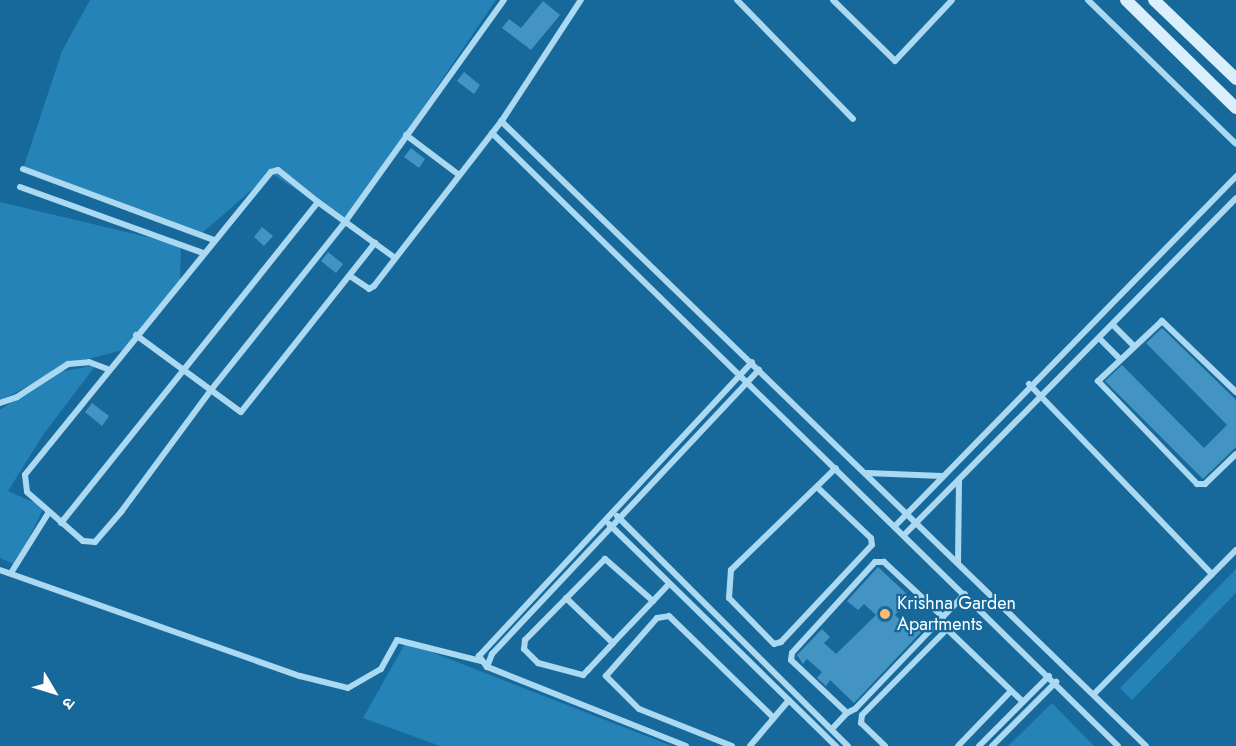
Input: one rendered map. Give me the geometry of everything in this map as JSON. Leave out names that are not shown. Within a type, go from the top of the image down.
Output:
[{"type":"main road","points":[[1126,0],[1236,108]]},
{"type":"main road","points":[[1154,0],[1236,79]]},
{"type":"street","points":[[395,258],[375,243],[345,222],[274,170],[107,369],[23,479],[27,492],[87,543],[104,534],[211,390],[345,222],[504,0]]},
{"type":"street","points":[[351,276],[372,288],[501,121],[582,0]]},
{"type":"street","points":[[737,0],[853,119]]},
{"type":"street","points":[[833,0],[895,61],[952,0]]},
{"type":"street","points":[[1088,0],[1236,144]]},
{"type":"street","points":[[501,121],[867,473],[916,524],[1095,693],[1146,746]]},
{"type":"street","points":[[492,133],[749,380],[1118,746]]},
{"type":"street","points":[[406,135],[458,174]]},
{"type":"street","points":[[24,169],[214,240]]},
{"type":"street","points":[[895,526],[1029,384],[1236,176]]},
{"type":"street","points":[[20,187],[203,253]]},
{"type":"street","points":[[904,535],[1236,198]]},
{"type":"street","points":[[61,523],[318,202]]},
{"type":"street","points":[[136,334],[185,367],[237,410],[245,410],[375,243]]},
{"type":"street","points":[[1236,392],[1165,322],[1158,323],[1119,358],[1100,378],[1099,386],[1197,484],[1205,484],[1236,454]]},
{"type":"street","points":[[1113,325],[1133,345]]},
{"type":"street","points":[[1099,338],[1119,358]]},
{"type":"street","points":[[0,403],[18,397],[68,364],[89,362],[107,369]]},
{"type":"street","points":[[481,661],[480,653],[752,362]]},
{"type":"street","points":[[487,667],[492,654],[759,370]]},
{"type":"street","points":[[1029,384],[1212,574]]},
{"type":"street","points":[[817,487],[871,538],[872,545],[782,642],[774,644],[729,598],[730,573],[836,468]]},
{"type":"street","points":[[867,473],[942,476]]},
{"type":"street","points":[[958,563],[959,480]]},
{"type":"street","points":[[612,511],[848,746]]},
{"type":"street","points":[[11,573],[49,512]]},
{"type":"street","points":[[604,519],[836,746]]},
{"type":"street","points":[[1095,693],[1236,550]]},
{"type":"street","points":[[653,601],[605,559],[525,640],[529,655],[578,676],[613,643],[653,601],[669,584]]},
{"type":"street","points":[[847,713],[790,656],[872,565],[884,562],[943,617]]},
{"type":"street","points":[[0,570],[300,676],[348,688],[381,669],[397,640],[481,661],[487,667],[686,746]]},
{"type":"street","points":[[832,729],[965,594]]},
{"type":"street","points":[[566,598],[613,643]]},
{"type":"street","points":[[732,746],[639,709],[606,676],[657,618],[669,616],[774,718]]},
{"type":"street","points":[[885,746],[861,723],[862,715],[947,629],[1023,702]]},
{"type":"street","points":[[979,746],[1049,676]]},
{"type":"street","points":[[992,746],[1056,682]]},
{"type":"street","points":[[958,746],[1011,691]]},
{"type":"street","points":[[750,746],[789,700]]},
{"type":"shaded area","points":[[90,0],[496,0],[345,222],[271,173],[200,235],[23,169],[62,51]]},
{"type":"shaded area","points":[[0,202],[181,245],[180,281],[123,350],[68,364],[0,401]]},
{"type":"shaded area","points":[[96,365],[43,435],[8,491],[44,507],[16,565],[0,558],[0,410],[54,373]]},
{"type":"shaded area","points":[[1236,569],[1236,593],[1132,700],[1120,688]]},
{"type":"shaded area","points":[[406,642],[672,746],[440,746],[363,718]]},
{"type":"shaded area","points":[[1052,703],[1094,746],[1008,746]]},
{"type":"building","points":[[543,1],[560,15],[531,50],[502,28],[509,19],[521,28]]},
{"type":"building","points":[[464,72],[480,85],[474,94],[457,81]]},
{"type":"building","points":[[411,148],[425,159],[419,168],[404,157]]},
{"type":"building","points":[[262,227],[273,236],[264,246],[254,237]]},
{"type":"building","points":[[328,252],[343,264],[336,273],[321,261]]},
{"type":"building","points":[[1162,328],[1236,400],[1236,447],[1203,479],[1105,381],[1122,365],[1204,448],[1227,425],[1146,343]]},
{"type":"building","points":[[92,403],[109,416],[102,426],[85,412]]},
{"type":"building","points":[[878,567],[910,597],[895,615],[908,628],[914,621],[923,630],[854,703],[830,680],[826,686],[817,678],[822,672],[807,659],[803,664],[797,655],[822,629],[830,637],[824,643],[836,654],[876,615],[864,604],[858,610],[847,601]]},
{"type":"place","name":"Krishna Garden Apartments","points":[[885,614]]}]
